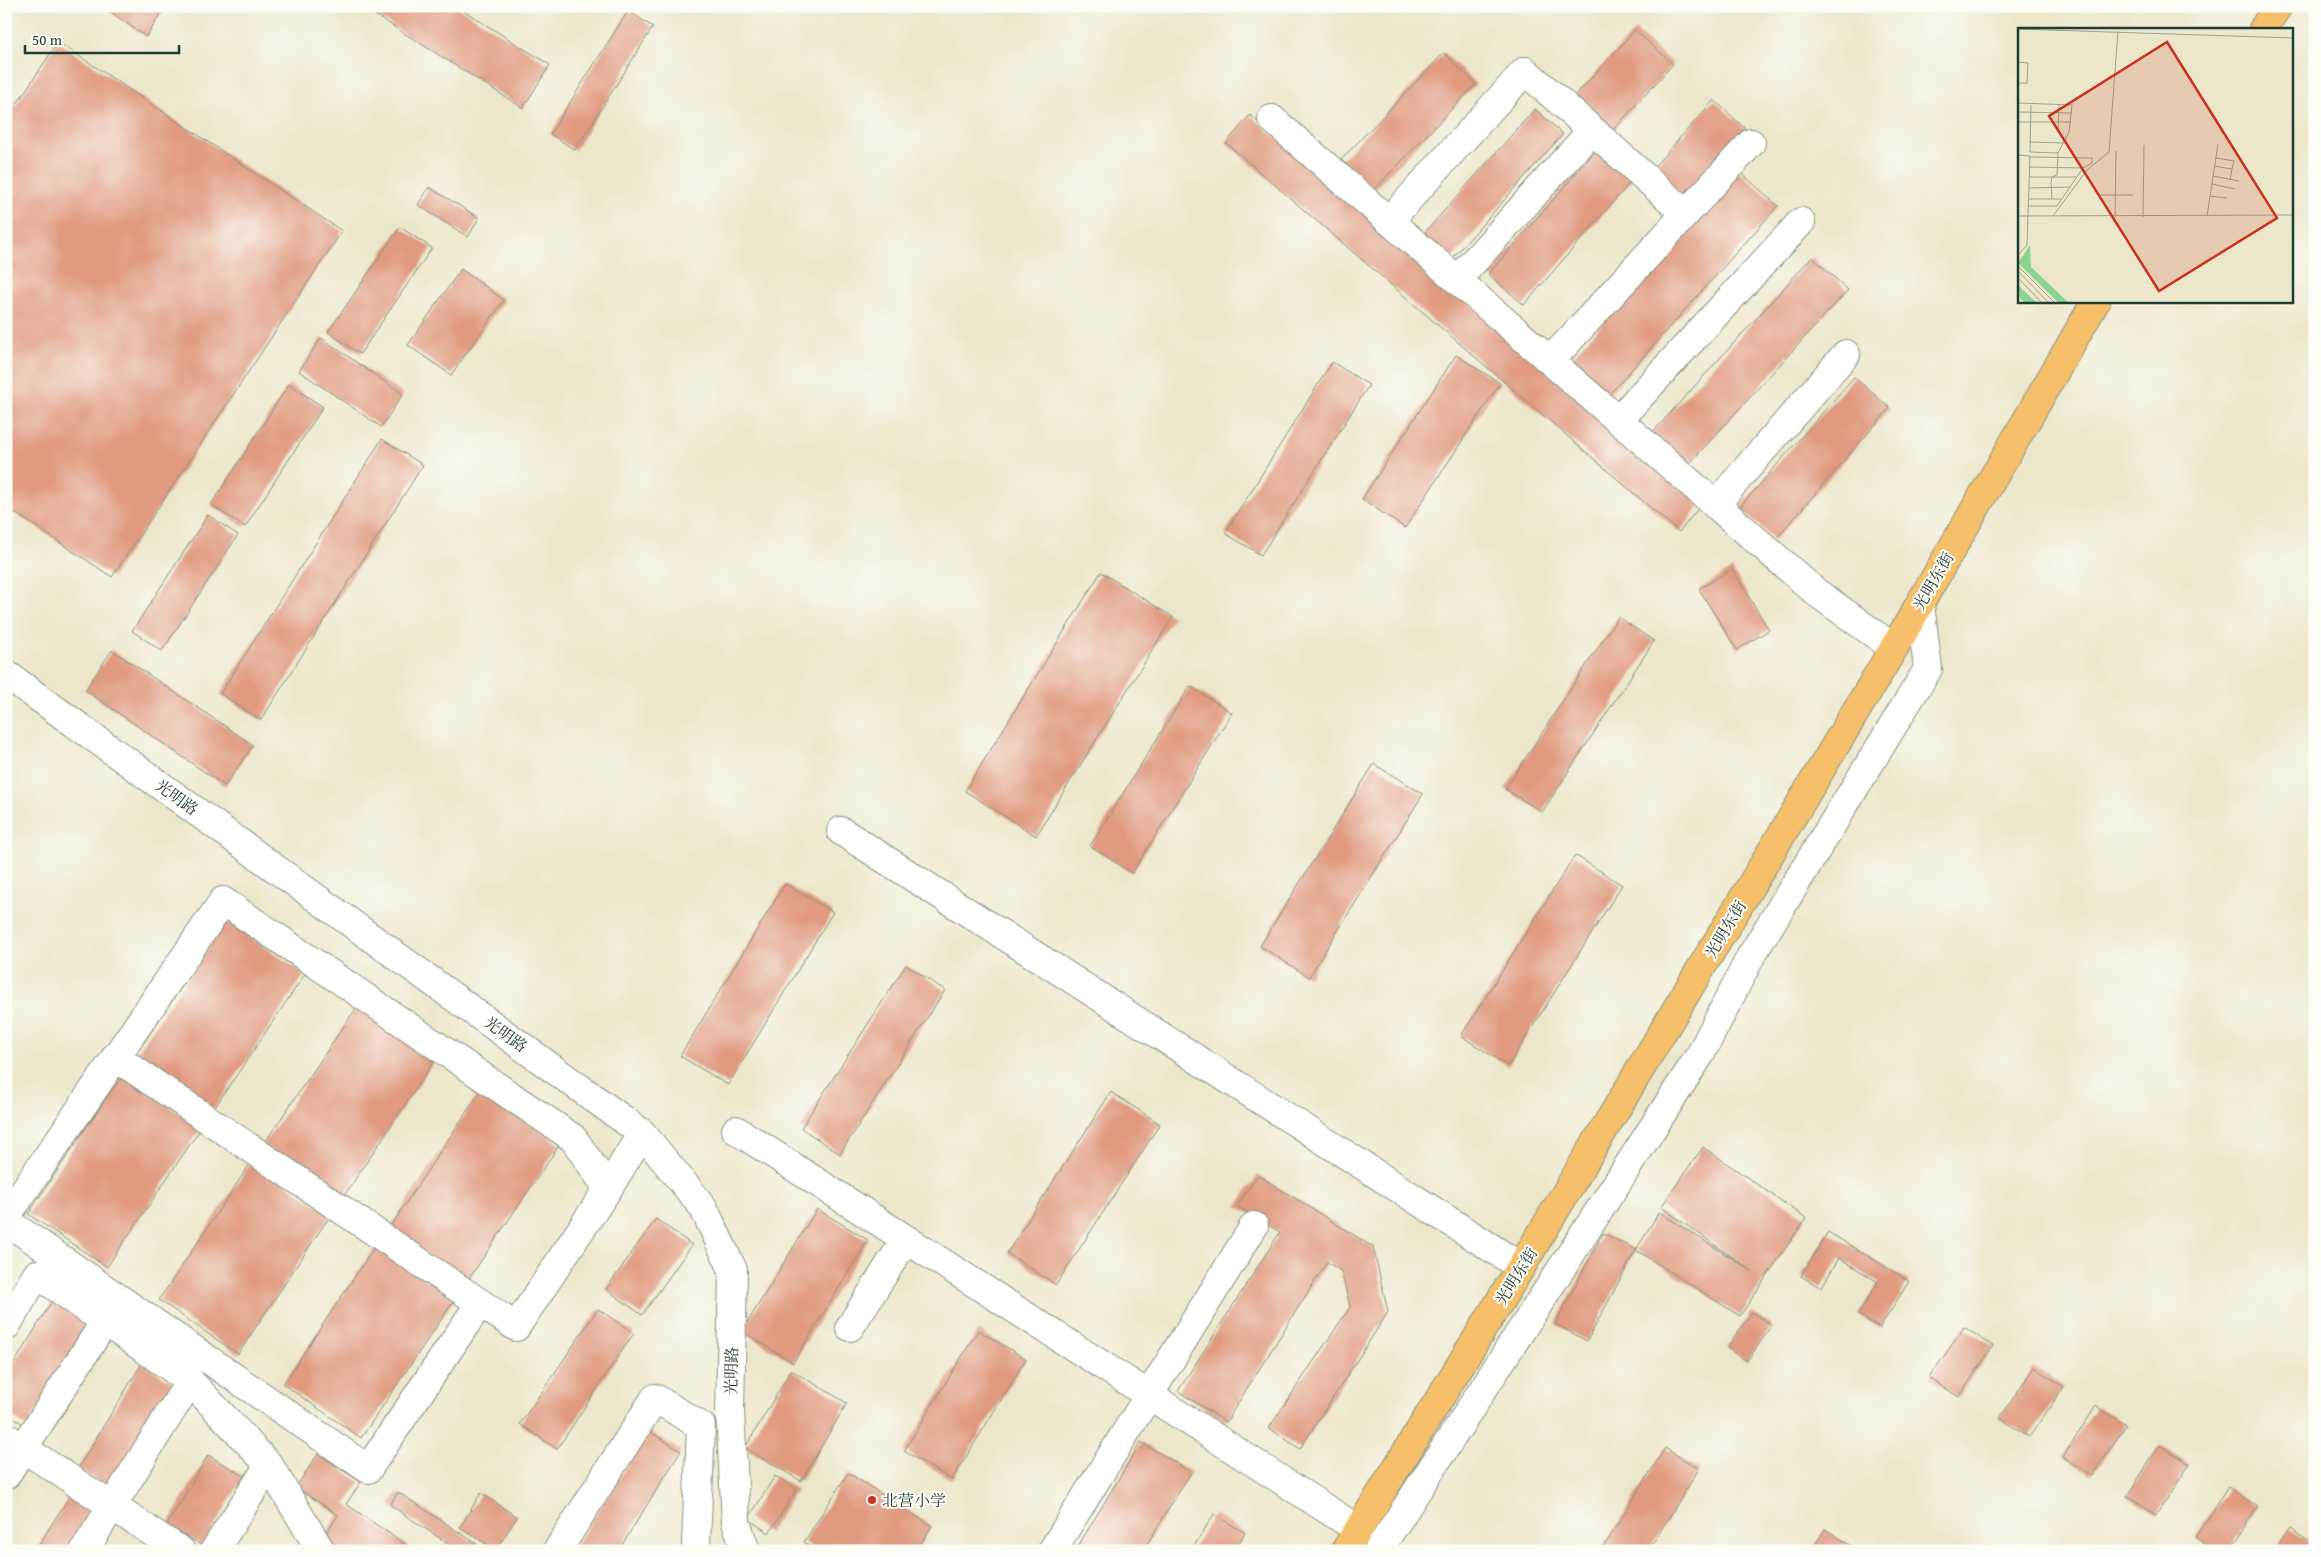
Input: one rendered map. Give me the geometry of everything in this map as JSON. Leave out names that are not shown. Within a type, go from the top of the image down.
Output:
[{"type":"main road","points":[[2264,28],[2278,6]]},
{"type":"main road","name":"光明东街","points":[[1352,1540],[1522,1268],[1894,648],[2095,302]]},
{"type":"street","points":[[1388,221],[1525,71],[1686,214]]},
{"type":"street","points":[[1272,119],[1817,593],[1894,648]]},
{"type":"street","points":[[1457,280],[1592,130]]},
{"type":"street","points":[[1550,362],[1751,143]]},
{"type":"street","points":[[1618,420],[1801,222]]},
{"type":"street","points":[[1715,505],[1846,354]]},
{"type":"street","points":[[1378,1551],[1700,1056],[1751,956],[1928,669],[1920,604]]},
{"type":"street","name":"光明路","points":[[6,674],[642,1133],[703,1207],[733,1270],[730,1412],[736,1522],[746,1551]]},
{"type":"street","points":[[841,831],[1522,1268]]},
{"type":"street","points":[[480,1303],[368,1469],[6,1219],[223,900],[573,1138],[608,1189]]},
{"type":"street","points":[[115,1057],[516,1327],[608,1189],[642,1133]]},
{"type":"street","points":[[736,1130],[1149,1395],[1352,1540]]},
{"type":"street","points":[[1052,1551],[1254,1226]]},
{"type":"street","points":[[850,1327],[906,1239]]},
{"type":"street","points":[[6,1326],[38,1274],[106,1320],[190,1381],[269,1465],[321,1551]]},
{"type":"street","points":[[6,1476],[15,1443],[106,1320]]},
{"type":"street","points":[[84,1551],[190,1381]]},
{"type":"street","points":[[557,1551],[655,1398],[701,1426],[696,1548]]},
{"type":"street","points":[[15,1443],[181,1551]]},
{"type":"street","points":[[214,1551],[269,1465]]},
{"type":"building","points":[[102,6],[166,6],[146,37]]},
{"type":"building","points":[[361,6],[456,6],[550,65],[523,108]]},
{"type":"building","points":[[628,11],[653,27],[575,150],[550,134]]},
{"type":"building","points":[[1635,30],[1673,64],[1608,136],[1570,101]]},
{"type":"building","points":[[58,42],[342,231],[112,577],[6,507],[6,120]]},
{"type":"building","points":[[1444,53],[1476,84],[1367,197],[1335,166]]},
{"type":"building","points":[[1714,100],[1748,131],[1686,200],[1652,169]]},
{"type":"building","points":[[1535,109],[1563,134],[1448,263],[1420,238]]},
{"type":"building","points":[[1250,115],[1702,504],[1679,532],[1226,143]]},
{"type":"building","points":[[1599,147],[1634,178],[1524,305],[1488,274]]},
{"type":"building","points":[[1739,171],[1778,206],[1608,396],[1569,361]]},
{"type":"building","points":[[429,187],[479,218],[468,237],[418,205]]},
{"type":"building","points":[[400,227],[432,248],[360,354],[328,332]]},
{"type":"building","points":[[1812,257],[1848,290],[1688,465],[1652,433]]},
{"type":"building","points":[[461,269],[504,300],[451,375],[408,345]]},
{"type":"building","points":[[321,338],[403,394],[381,427],[299,371]]},
{"type":"building","points":[[1456,355],[1500,383],[1405,528],[1362,499]]},
{"type":"building","points":[[1332,362],[1369,385],[1261,555],[1225,533]]},
{"type":"building","points":[[1854,377],[1890,408],[1775,540],[1739,508]]},
{"type":"building","points":[[289,384],[323,407],[245,527],[211,505]]},
{"type":"building","points":[[382,439],[423,465],[261,720],[220,694]]},
{"type":"building","points":[[208,515],[238,535],[162,651],[132,631]]},
{"type":"building","points":[[1732,569],[1769,630],[1737,650],[1699,589]]},
{"type":"building","points":[[1101,572],[1173,617],[1036,836],[965,791]]},
{"type":"building","points":[[1618,617],[1654,641],[1542,812],[1505,789]]},
{"type":"building","points":[[112,650],[253,745],[225,786],[85,690]]},
{"type":"building","points":[[1190,686],[1232,713],[1132,873],[1090,846]]},
{"type":"building","points":[[1374,764],[1423,794],[1309,977],[1260,946]]},
{"type":"building","points":[[1575,855],[1622,885],[1508,1066],[1461,1036]]},
{"type":"building","points":[[785,884],[833,912],[728,1085],[680,1056]]},
{"type":"building","points":[[226,921],[305,974],[211,1113],[132,1060]]},
{"type":"building","points":[[906,965],[945,990],[840,1154],[801,1128]]},
{"type":"building","points":[[357,1007],[435,1060],[342,1199],[263,1145]]},
{"type":"building","points":[[122,1075],[201,1128],[107,1267],[28,1214]]},
{"type":"building","points":[[481,1090],[560,1144],[466,1283],[388,1230]]},
{"type":"building","points":[[1111,1092],[1160,1124],[1056,1285],[1007,1253]]},
{"type":"building","points":[[1703,1147],[1806,1218],[1740,1316],[1636,1250],[1659,1212],[1752,1271],[1661,1207]]},
{"type":"building","points":[[252,1161],[331,1214],[238,1354],[159,1300]]},
{"type":"building","points":[[1258,1175],[1373,1247],[1388,1312],[1300,1449],[1269,1428],[1350,1307],[1341,1271],[1327,1262],[1226,1422],[1178,1391],[1280,1232],[1237,1206]]},
{"type":"building","points":[[817,1209],[868,1240],[793,1363],[742,1331]]},
{"type":"building","points":[[656,1219],[692,1245],[642,1315],[606,1289]]},
{"type":"building","points":[[1828,1232],[1909,1281],[1880,1328],[1858,1315],[1878,1282],[1839,1258],[1821,1288],[1801,1276]]},
{"type":"building","points":[[1603,1233],[1636,1250],[1587,1341],[1555,1324]]},
{"type":"building","points":[[376,1245],[455,1299],[361,1438],[283,1384]]},
{"type":"building","points":[[52,1301],[90,1324],[27,1426],[6,1414],[6,1377]]},
{"type":"building","points":[[598,1309],[634,1333],[557,1449],[520,1424]]},
{"type":"building","points":[[1752,1312],[1772,1325],[1747,1361],[1727,1348]]},
{"type":"building","points":[[1964,1327],[1993,1346],[1959,1397],[1929,1378]]},
{"type":"building","points":[[978,1330],[1026,1359],[952,1480],[904,1451]]},
{"type":"building","points":[[142,1363],[174,1383],[110,1488],[78,1468]]},
{"type":"building","points":[[2034,1367],[2064,1387],[2029,1437],[2000,1418]]},
{"type":"building","points":[[791,1370],[847,1403],[801,1481],[745,1448]]},
{"type":"building","points":[[2096,1406],[2126,1425],[2092,1476],[2063,1457]]},
{"type":"building","points":[[649,1431],[681,1451],[618,1551],[572,1551]]},
{"type":"building","points":[[1141,1442],[1191,1472],[1143,1551],[1075,1551]]},
{"type":"building","points":[[2160,1445],[2190,1464],[2156,1515],[2127,1496]]},
{"type":"building","points":[[1665,1448],[1699,1469],[1648,1551],[1601,1551]]},
{"type":"building","points":[[318,1454],[361,1482],[346,1504],[415,1551],[332,1551],[320,1543],[338,1515],[296,1487]]},
{"type":"building","points":[[208,1455],[244,1476],[203,1546],[167,1525]]},
{"type":"building","points":[[848,1473],[932,1526],[916,1551],[817,1551],[804,1542]]},
{"type":"building","points":[[775,1476],[797,1489],[769,1533],[748,1519]]},
{"type":"building","points":[[2228,1487],[2258,1507],[2228,1551],[2214,1551],[2195,1538]]},
{"type":"building","points":[[74,1489],[112,1513],[87,1551],[35,1551]]},
{"type":"building","points":[[398,1492],[477,1544],[472,1551],[459,1551],[390,1505]]},
{"type":"building","points":[[481,1493],[517,1517],[496,1550],[460,1527]]},
{"type":"building","points":[[1214,1514],[1245,1533],[1234,1551],[1191,1551]]},
{"type":"building","points":[[1825,1529],[1853,1547],[1851,1551],[1811,1551]]},
{"type":"building","points":[[2290,1529],[2315,1545],[2315,1551],[2275,1551]]},
{"type":"place","name":"北营小学","points":[[872,1500]]}]
